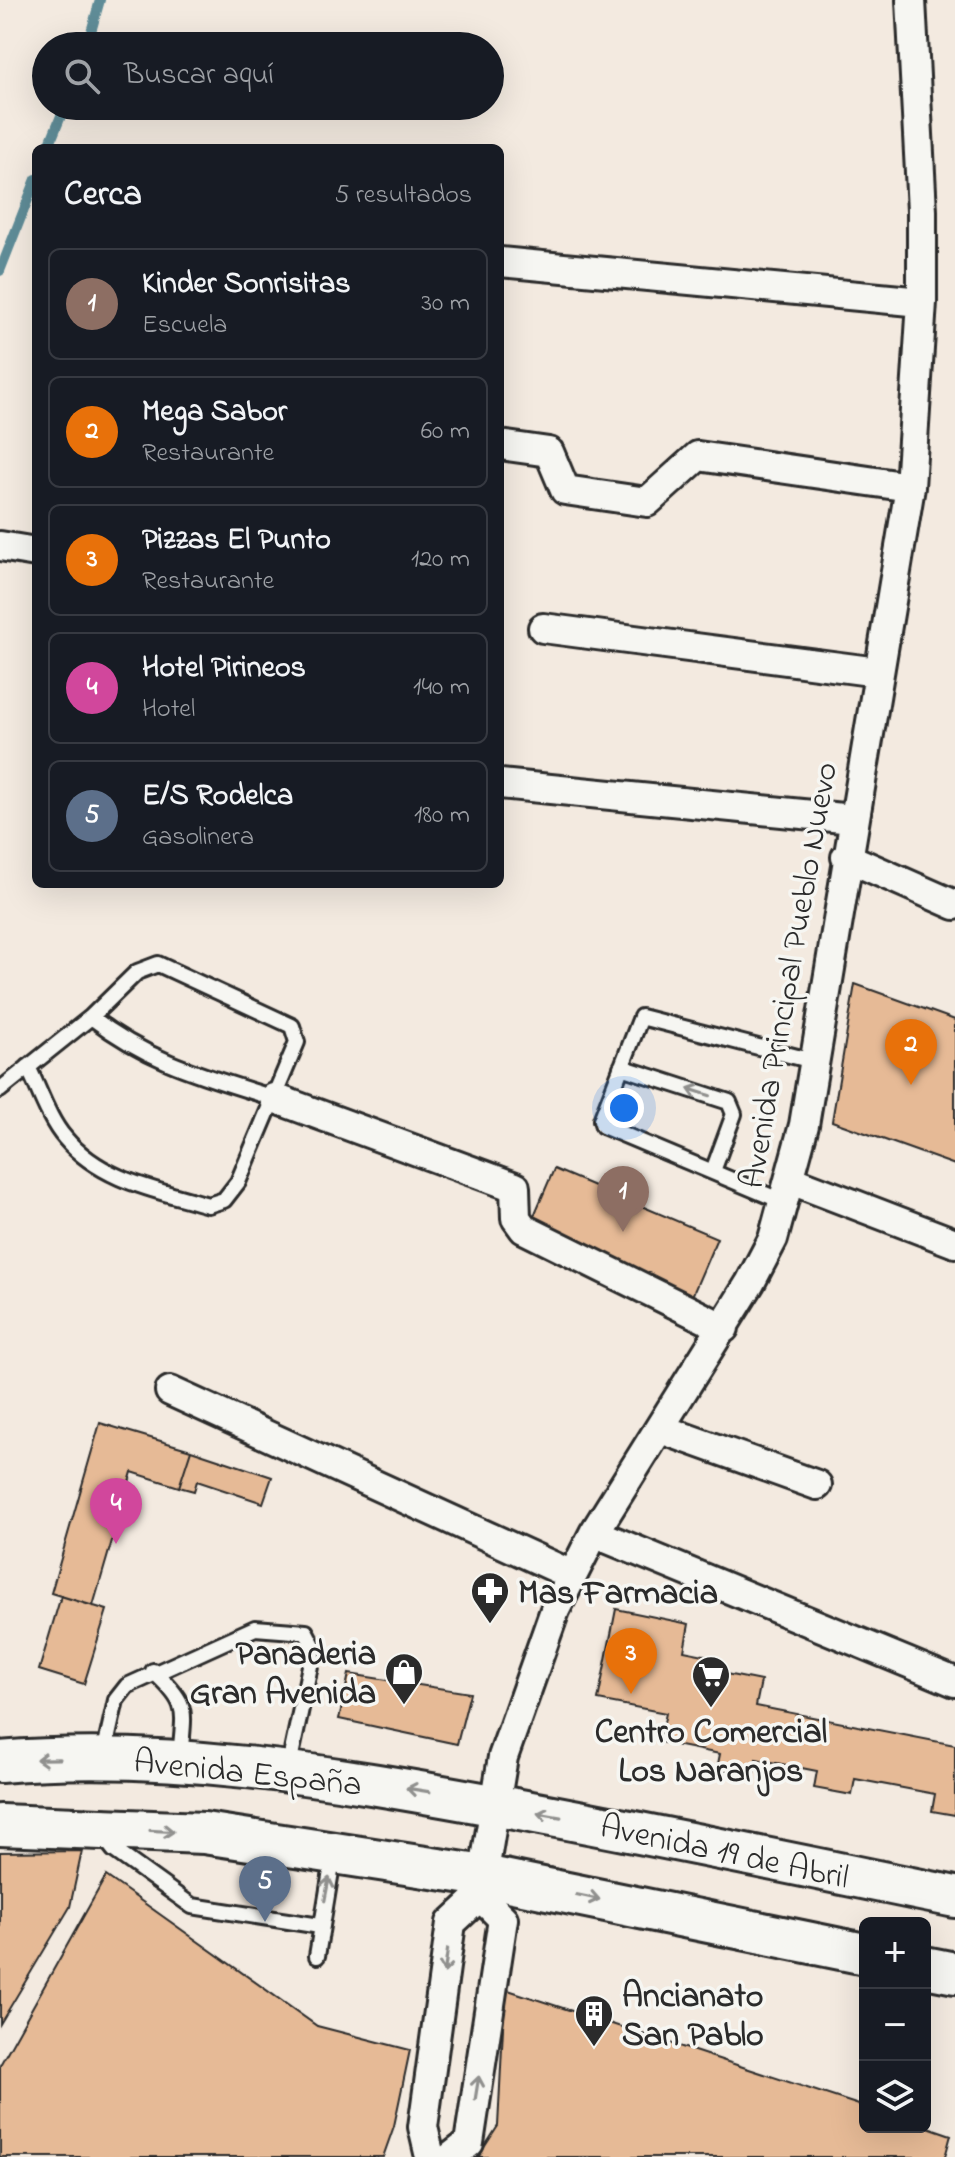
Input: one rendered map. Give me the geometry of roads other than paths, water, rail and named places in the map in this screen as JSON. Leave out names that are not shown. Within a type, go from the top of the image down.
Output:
[{"type":"main road","name":"Avenida España","points":[[0,1762],[103,1758],[180,1760],[288,1770],[495,1805]]},
{"type":"main road","name":"Avenida 19 de Abril","points":[[495,1805],[652,1833],[955,1897]]},
{"type":"main road","name":"Avenida España","points":[[0,1825],[204,1833],[334,1853],[482,1886]]},
{"type":"main road","points":[[482,1886],[859,1953]]},
{"type":"main road","points":[[931,1968],[955,1973]]},
{"type":"street","name":"Avenida Principal Pueblo Nuevo","points":[[482,1886],[503,1757],[555,1610],[594,1533],[724,1328],[773,1239],[787,1191],[813,1061],[910,487],[922,302],[922,211],[905,1]]},
{"type":"street","points":[[504,262],[922,302]]},
{"type":"street","points":[[504,446],[549,452],[565,490],[647,502],[653,500],[698,456],[910,487]]},
{"type":"street","points":[[0,546],[32,551]]},
{"type":"street","points":[[543,628],[878,672]]},
{"type":"street","points":[[504,784],[853,819]]},
{"type":"street","points":[[846,857],[955,905]]},
{"type":"street","points":[[274,1098],[515,1187],[516,1218],[524,1229],[724,1328]]},
{"type":"street","points":[[787,1191],[955,1243]]},
{"type":"street","points":[[170,1391],[572,1575]]},
{"type":"street","points":[[661,1429],[817,1485]]},
{"type":"street","points":[[594,1533],[955,1682]]},
{"type":"street","points":[[430,2157],[423,2127],[451,1923],[482,1886],[503,1919],[469,2143],[451,2157]]},
{"type":"lane","points":[[0,1090],[28,1067],[91,1017],[137,972],[158,964],[292,1026],[297,1042],[238,1182],[224,1200],[208,1205],[106,1174],[63,1137],[28,1067]]},
{"type":"lane","points":[[787,1191],[713,1171],[603,1126],[601,1120],[639,1021],[648,1016],[813,1061]]},
{"type":"lane","points":[[91,1017],[126,1044],[172,1065],[274,1098]]},
{"type":"lane","points":[[621,1067],[729,1102],[734,1114],[713,1171]]},
{"type":"lane","points":[[103,1758],[116,1700],[127,1686],[153,1671],[255,1628],[306,1632],[314,1647],[288,1770]]},
{"type":"lane","points":[[153,1671],[180,1695],[183,1706],[180,1760]]},
{"type":"lane","points":[[96,1827],[114,1850],[192,1906],[320,1926]]},
{"type":"lane","points":[[317,1956],[334,1853]]},
{"type":"waterway","points":[[91,32],[100,0]]},
{"type":"waterway","points":[[50,144],[59,120]]},
{"type":"waterway","points":[[0,271],[32,189]]},
{"type":"place","name":"Mega Sabor","points":[[911,1085]]},
{"type":"place","name":"Kinder Sonrisitas","points":[[623,1232]]},
{"type":"place","name":"Hotel Pirineos","points":[[116,1544]]},
{"type":"place","name":"Mas Farmacia","points":[[490,1625]]},
{"type":"place","name":"Pizzas El Punto","points":[[631,1694]]},
{"type":"place","name":"Panaderia Gran Avenida","points":[[404,1706]]},
{"type":"place","name":"Centro Comercial Los Naranjos","points":[[711,1709]]},
{"type":"place","name":"E/S Rodelca","points":[[265,1922]]},
{"type":"place","name":"Ancianato San Pablo","points":[[594,2048]]}]
